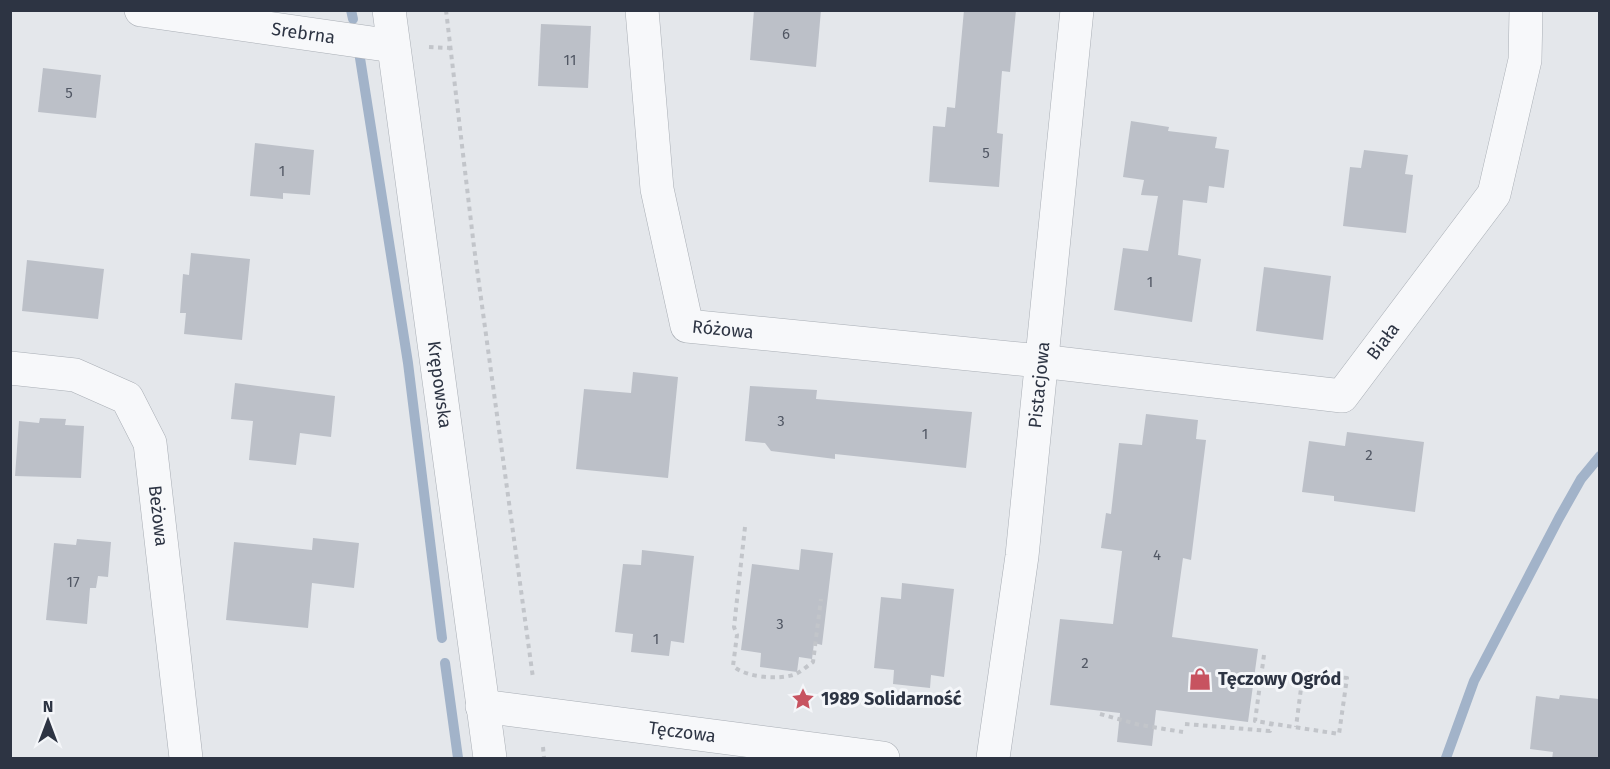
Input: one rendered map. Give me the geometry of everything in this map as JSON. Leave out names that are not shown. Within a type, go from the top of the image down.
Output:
[{"type":"street","name":"Srebrna","points":[[141,10],[393,46]]},
{"type":"street","name":"Krępowska","points":[[389,10],[490,759]]},
{"type":"street","name":"Różowa","points":[[642,10],[657,189],[687,326],[1040,361]]},
{"type":"street","name":"Pistacjowa","points":[[993,759],[1022,556],[1077,10]]},
{"type":"street","name":"Biała","points":[[1040,361],[1342,396],[1494,194],[1525,60],[1526,10]]},
{"type":"street","name":"Beżowa","points":[[10,368],[75,375],[126,398],[150,443],[186,759]]},
{"type":"street","name":"Tęczowa","points":[[482,706],[884,759]]},
{"type":"path","points":[[446,10],[474,247],[544,759]]},
{"type":"path","points":[[745,527],[734,627],[737,635],[733,666],[740,672],[780,678],[796,675],[813,662],[821,599]]},
{"type":"path","points":[[1264,655],[1255,721],[1340,734],[1347,678],[1303,673],[1296,727]]},
{"type":"path","points":[[1100,714],[1140,725],[1183,732]]},
{"type":"path","points":[[1185,724],[1270,731],[1271,724]]},
{"type":"building","points":[[754,10],[821,10],[816,67],[750,60]]},
{"type":"building","points":[[964,10],[1016,10],[1010,72],[1002,71],[997,133],[1003,134],[999,187],[929,182],[933,126],[945,127],[947,107],[955,108]]},
{"type":"building","points":[[541,24],[591,26],[588,88],[538,86]]},
{"type":"building","points":[[43,68],[101,75],[96,118],[38,112]]},
{"type":"building","points":[[1131,121],[1169,127],[1168,131],[1217,137],[1215,148],[1229,150],[1224,188],[1209,186],[1207,203],[1183,200],[1178,255],[1201,259],[1192,322],[1114,310],[1123,248],[1148,251],[1158,196],[1141,195],[1144,180],[1123,177]]},
{"type":"building","points":[[255,143],[314,150],[310,195],[283,193],[283,199],[250,196]]},
{"type":"building","points":[[1364,150],[1408,155],[1405,174],[1413,175],[1406,233],[1343,226],[1350,167],[1361,168]]},
{"type":"building","points":[[191,253],[250,259],[242,340],[184,334],[186,313],[180,313],[183,274],[189,275]]},
{"type":"building","points":[[27,260],[104,269],[98,319],[22,311]]},
{"type":"building","points":[[1264,267],[1331,276],[1323,340],[1256,331]]},
{"type":"building","points":[[633,372],[678,377],[668,478],[576,469],[584,389],[631,393]]},
{"type":"building","points":[[235,383],[335,396],[331,437],[300,433],[296,465],[249,460],[253,421],[231,419]]},
{"type":"building","points":[[750,386],[817,390],[816,399],[972,412],[966,468],[835,454],[835,459],[771,451],[765,443],[745,441]]},
{"type":"building","points":[[1146,414],[1198,420],[1196,439],[1206,440],[1191,560],[1183,558],[1172,637],[1258,649],[1248,722],[1156,710],[1152,746],[1117,742],[1120,713],[1050,705],[1060,619],[1113,624],[1122,551],[1101,548],[1106,513],[1111,514],[1119,443],[1142,445]]},
{"type":"building","points":[[40,418],[66,419],[65,425],[84,426],[81,478],[15,476],[19,421],[39,423]]},
{"type":"building","points":[[1347,432],[1424,442],[1415,512],[1334,501],[1334,496],[1302,492],[1309,441],[1345,446]]},
{"type":"building","points":[[313,538],[359,543],[354,588],[312,583],[308,628],[226,620],[234,542],[312,550]]},
{"type":"building","points":[[77,539],[111,542],[108,577],[98,576],[96,588],[90,588],[87,624],[46,620],[54,543],[76,545]]},
{"type":"building","points":[[801,549],[833,553],[822,645],[814,643],[812,659],[799,657],[797,672],[760,667],[761,653],[741,650],[752,564],[799,570]]},
{"type":"building","points":[[642,550],[694,556],[684,643],[671,641],[669,656],[631,652],[633,634],[615,632],[623,564],[641,565]]},
{"type":"building","points":[[902,583],[954,589],[944,677],[931,675],[930,688],[893,684],[894,670],[874,668],[881,597],[901,599]]},
{"type":"building","points":[[1560,695],[1599,699],[1599,759],[1552,759],[1553,752],[1530,749],[1536,696],[1559,699]]},
{"type":"waterway","points":[[351,10],[353,19]]},
{"type":"waterway","points":[[360,58],[408,363],[442,638]]},
{"type":"waterway","points":[[1446,758],[1474,681],[1559,518],[1581,479],[1600,456]]},
{"type":"waterway","points":[[445,663],[458,758]]},
{"type":"place","name":"Tęczowy Ogród","points":[[1200,679]]},
{"type":"place","name":"1989 Solidarność","points":[[803,699]]}]
